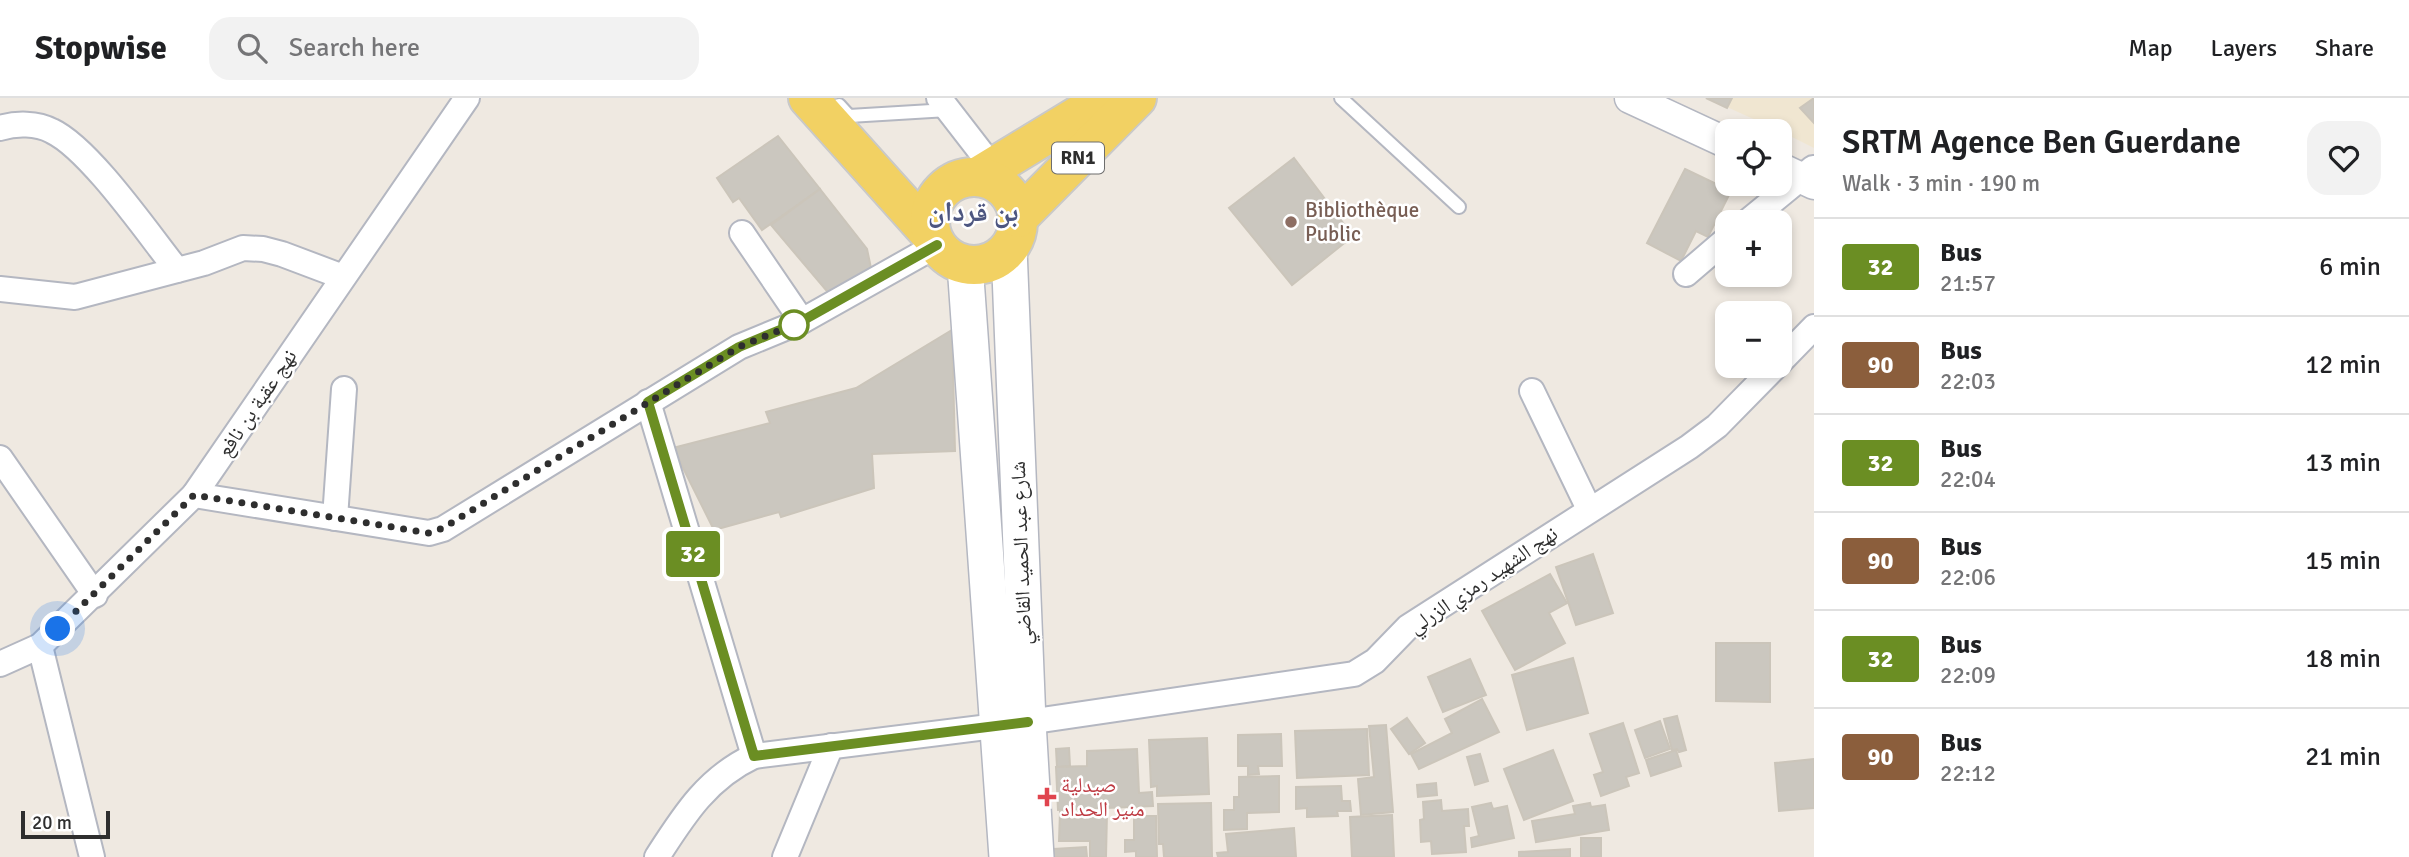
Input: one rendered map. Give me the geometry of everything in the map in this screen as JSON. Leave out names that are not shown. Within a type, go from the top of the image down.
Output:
[{"type":"main road","points":[[808,98],[944,248]]},
{"type":"main road","name":"RN1","points":[[938,194],[962,178],[986,173],[1107,98]]},
{"type":"main road","name":"RN1","points":[[944,248],[982,265],[997,259],[1014,233],[1137,98]]},
{"type":"main road","points":[[868,166],[938,194],[929,221],[944,248]]},
{"type":"main road","points":[[986,173],[1005,190],[1014,203],[1014,233]]},
{"type":"main road","name":"شارع عبد الحميد القاضي","points":[[1007,857],[1013,723],[1014,233]]},
{"type":"main road","name":"شارع عبد الحميد القاضي","points":[[944,248],[1013,723],[1036,857]]},
{"type":"street","name":"نهج عقبة بن نافع","points":[[0,663],[40,646],[194,495],[467,98]]},
{"type":"street","points":[[1630,98],[1715,138]]},
{"type":"street","points":[[944,104],[986,173]]},
{"type":"street","points":[[0,128],[16,123],[51,130],[81,151],[177,271]]},
{"type":"street","points":[[1761,210],[1802,174]]},
{"type":"street","points":[[742,233],[802,321]]},
{"type":"street","points":[[0,289],[75,297],[177,271],[243,248],[263,249],[343,277]]},
{"type":"street","points":[[194,495],[429,533],[443,528],[739,347],[802,321],[944,248]]},
{"type":"street","points":[[1686,274],[1715,249]]},
{"type":"street","name":"نهج الشهيد رمزي الزرلي","points":[[1792,350],[1814,327]]},
{"type":"street","name":"نهج الشهيد رمزي الزرلي","points":[[754,756],[1013,723],[1354,674],[1375,661],[1408,627],[1717,426],[1764,378]]},
{"type":"street","points":[[335,518],[344,389]]},
{"type":"street","points":[[1532,391],[1589,509]]},
{"type":"street","points":[[648,402],[754,756],[716,779],[692,803],[657,857]]},
{"type":"street","points":[[0,458],[95,594]]},
{"type":"street","points":[[40,646],[92,857]]},
{"type":"street","points":[[785,857],[831,746]]},
{"type":"lane","points":[[833,98],[849,116],[944,104]]},
{"type":"lane","points":[[1341,98],[1459,207]]},
{"type":"shaded area","points":[[1707,98],[1814,98],[1814,148],[1792,137],[1792,119],[1753,119]]},
{"type":"building","points":[[1706,98],[1732,98],[1727,108]]},
{"type":"building","points":[[1814,98],[1814,123],[1800,108]]},
{"type":"building","points":[[778,136],[820,189],[762,230],[739,198],[733,202],[717,178]]},
{"type":"building","name":"Bibliothèque Public","points":[[1294,158],[1353,236],[1292,285],[1229,208]]},
{"type":"building","points":[[1685,169],[1715,183],[1715,196],[1728,196],[1722,210],[1715,210],[1715,223],[1708,237],[1696,231],[1681,261],[1647,243]]},
{"type":"building","points":[[820,189],[867,249],[871,268],[831,296],[771,225]]},
{"type":"building","points":[[952,330],[955,451],[872,454],[874,488],[781,517],[779,512],[714,530],[673,448],[770,423],[766,412],[856,388]]},
{"type":"building","points":[[1593,554],[1613,613],[1576,625],[1556,567]]},
{"type":"building","points":[[1550,574],[1567,603],[1549,613],[1565,643],[1515,670],[1482,611]]},
{"type":"building","points":[[1716,643],[1770,643],[1770,702],[1716,701]]},
{"type":"building","points":[[1573,658],[1588,713],[1527,730],[1512,675]]},
{"type":"building","points":[[1470,659],[1486,695],[1443,712],[1428,677]]},
{"type":"building","points":[[1482,699],[1499,732],[1419,769],[1411,754],[1452,733],[1445,719]]},
{"type":"building","points":[[1677,716],[1686,750],[1679,752],[1677,749],[1672,750],[1664,719]]},
{"type":"building","points":[[1407,718],[1425,743],[1409,754],[1391,729]]},
{"type":"building","points":[[1660,721],[1670,749],[1645,758],[1635,730]]},
{"type":"building","points":[[1623,723],[1639,773],[1626,777],[1629,786],[1601,796],[1594,775],[1603,772],[1590,734]]},
{"type":"building","points":[[1386,725],[1393,812],[1361,815],[1358,779],[1374,777],[1369,726]]},
{"type":"building","points":[[1367,729],[1369,775],[1297,778],[1295,731]]},
{"type":"building","points":[[1281,734],[1282,766],[1258,766],[1259,774],[1248,775],[1248,766],[1238,766],[1238,735]]},
{"type":"building","points":[[1207,738],[1209,794],[1157,796],[1157,786],[1151,787],[1149,740]]},
{"type":"building","points":[[1069,748],[1070,766],[1057,767],[1056,749]]},
{"type":"building","points":[[1137,749],[1139,793],[1152,792],[1153,806],[1058,810],[1056,767],[1087,766],[1087,751]]},
{"type":"building","points":[[1553,750],[1573,801],[1524,820],[1504,769]]},
{"type":"building","points":[[1676,750],[1681,766],[1651,776],[1646,760]]},
{"type":"building","points":[[1480,754],[1488,781],[1475,785],[1467,757]]},
{"type":"building","points":[[1814,759],[1814,808],[1779,811],[1775,763]]},
{"type":"building","points":[[1279,776],[1279,812],[1247,813],[1247,829],[1224,830],[1224,810],[1234,810],[1234,797],[1239,797],[1239,777]]},
{"type":"building","points":[[1436,783],[1437,795],[1418,797],[1417,785]]},
{"type":"building","points":[[1341,786],[1342,801],[1350,801],[1351,811],[1337,811],[1338,816],[1307,817],[1307,808],[1296,809],[1296,787]]},
{"type":"building","points":[[1441,800],[1442,811],[1468,809],[1469,826],[1464,826],[1466,852],[1432,854],[1431,841],[1421,842],[1423,802]]},
{"type":"building","points":[[1211,803],[1212,857],[1164,857],[1163,844],[1159,844],[1158,804]]},
{"type":"building","points":[[1491,803],[1493,809],[1507,806],[1514,838],[1472,847],[1471,838],[1479,836],[1472,807]]},
{"type":"building","points":[[1590,803],[1591,807],[1605,805],[1609,830],[1536,842],[1532,821],[1575,814],[1573,806]]},
{"type":"building","points":[[1060,812],[1107,813],[1106,857],[1090,857],[1090,841],[1059,841]]},
{"type":"building","points":[[1392,815],[1394,857],[1352,857],[1350,817]]},
{"type":"building","points":[[1134,816],[1156,816],[1157,857],[1136,857],[1136,851],[1125,852],[1125,840],[1134,840]]},
{"type":"building","points":[[1294,828],[1296,857],[1218,857],[1217,853],[1228,852],[1226,834]]},
{"type":"building","points":[[1581,838],[1601,838],[1601,857],[1581,857]]},
{"type":"building","points":[[1086,847],[1087,857],[1054,857],[1054,849]]},
{"type":"building","points":[[1570,849],[1570,857],[1519,857],[1519,852]]},
{"type":"bus line","name":"32","points":[[937,245],[802,321],[739,347],[648,402],[754,756],[1028,722]]},
{"type":"place","name":"Bibliothèque Public","points":[[1291,222]]},
{"type":"place","name":"صيدلية منير الحداد","points":[[1047,797]]},
{"type":"district","name":"بن قردان","points":[[973,212]]},
{"type":"route","points":[[58,629],[194,495],[429,533],[443,528],[739,347],[802,321],[794,325]]}]
